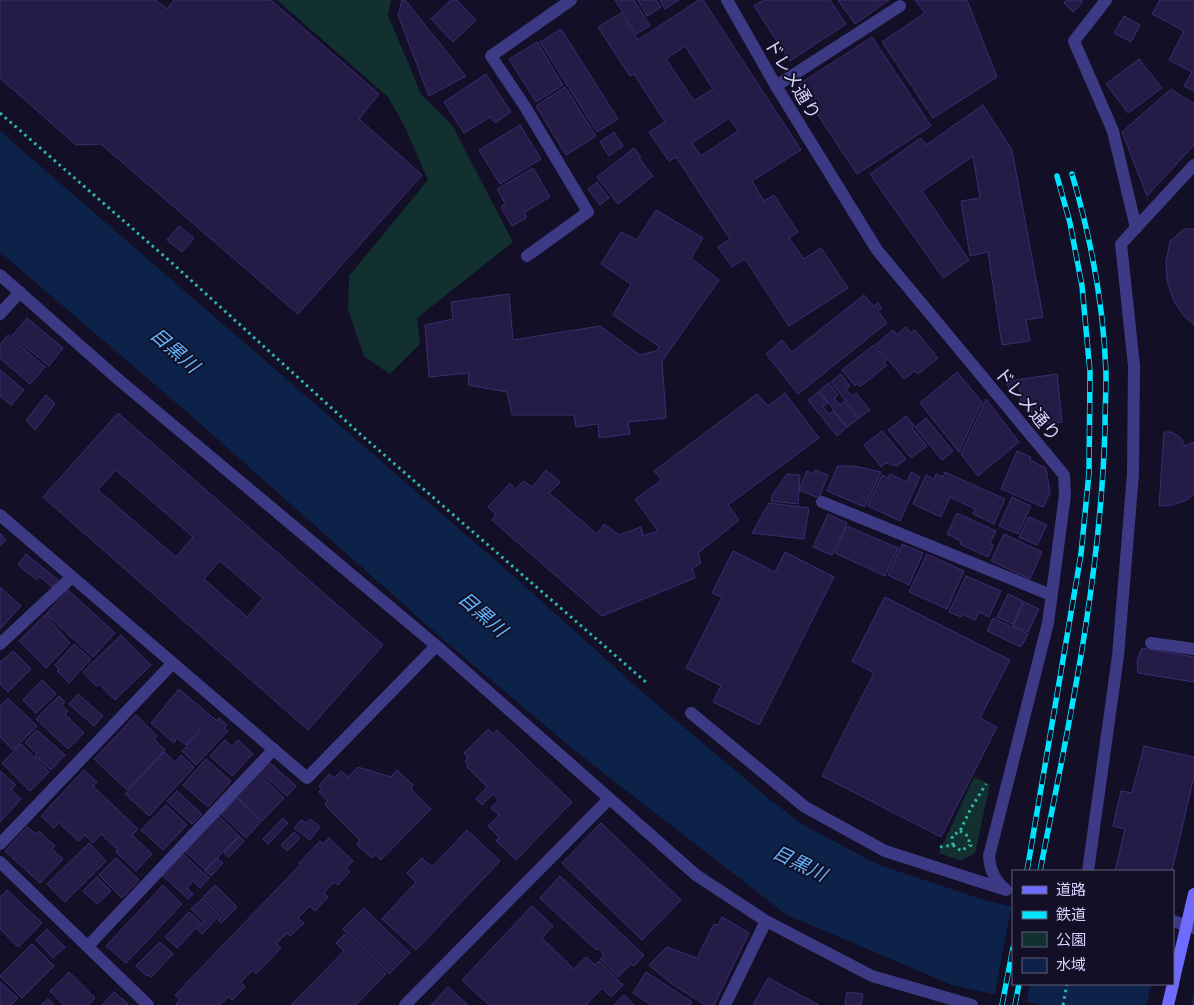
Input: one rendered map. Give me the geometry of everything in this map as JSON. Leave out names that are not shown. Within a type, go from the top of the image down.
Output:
[{"type":"street","points":[[527,256],[588,212],[524,105],[491,56],[571,0]]},
{"type":"street","name":"ドレメ通り","points":[[727,0],[776,86],[877,250],[1064,475],[1066,495],[1048,623],[989,856],[990,868],[996,880],[1009,891]]},
{"type":"street","points":[[1106,0],[1074,41],[1113,131],[1136,228]]},
{"type":"street","points":[[776,86],[900,6]]},
{"type":"street","points":[[1088,870],[1118,656],[1133,474],[1134,366],[1121,244],[1194,165]]},
{"type":"street","points":[[0,275],[120,380],[436,646],[696,875],[766,921],[872,976],[951,1002],[972,1005]]},
{"type":"street","points":[[0,314],[20,292]]},
{"type":"street","points":[[822,502],[1052,595]]},
{"type":"street","points":[[0,515],[307,778],[436,646]]},
{"type":"street","points":[[0,644],[72,577]]},
{"type":"street","points":[[1151,643],[1194,649]]},
{"type":"street","points":[[0,844],[173,663]]},
{"type":"street","points":[[691,713],[805,807],[885,851],[1009,891]]},
{"type":"street","points":[[88,946],[274,749]]},
{"type":"street","points":[[405,1005],[609,798]]},
{"type":"street","points":[[0,862],[148,1005]]},
{"type":"street","points":[[1174,980],[1183,941],[1191,927],[1194,894]]},
{"type":"street","points":[[725,1005],[766,921]]},
{"type":"street","points":[[1174,921],[1191,927]]},
{"type":"street","points":[[1168,1005],[1173,985]]},
{"type":"path","points":[[0,113],[172,263],[360,433],[647,683]]},
{"type":"path","points":[[954,846],[952,836],[960,831],[971,808],[987,783]]},
{"type":"path","points":[[934,845],[942,847],[954,846],[962,851],[970,845]]},
{"type":"path","points":[[1063,1005],[1067,985]]},
{"type":"green space","points":[[277,0],[391,0],[388,15],[421,94],[452,125],[513,242],[417,318],[420,344],[390,374],[364,356],[348,310],[349,276],[428,180],[405,127],[388,97]]},
{"type":"green space","points":[[974,777],[990,784],[975,853],[961,861],[939,853]]},
{"type":"water","name":"目黒川","points":[[0,131],[517,579],[641,691],[769,799],[805,826],[879,865],[981,899],[1012,907],[1012,985],[1174,985],[1194,950],[1194,1005],[1041,1005],[952,985],[787,915],[574,750],[446,642],[187,412],[0,252]]},
{"type":"pier","points":[[1012,904],[1012,985],[1030,985],[1026,1004],[994,997]]},
{"type":"pier","points":[[1174,942],[1194,947],[1194,992],[1191,1005],[1147,1005],[1151,985],[1174,985]]},
{"type":"building","points":[[0,0],[156,0],[167,9],[174,0],[271,0],[379,94],[359,119],[422,175],[298,314],[101,144],[76,145],[0,78]]},
{"type":"building","points":[[402,0],[405,0],[466,76],[429,96],[398,15]]},
{"type":"building","points":[[451,0],[457,0],[476,20],[453,42],[431,19]]},
{"type":"building","points":[[615,0],[634,0],[650,26],[636,34]]},
{"type":"building","points":[[638,0],[656,0],[661,7],[647,16]]},
{"type":"building","points":[[660,0],[679,0],[665,9]]},
{"type":"building","points":[[699,0],[703,0],[801,150],[752,181],[764,201],[774,195],[798,232],[789,238],[804,259],[821,248],[848,288],[789,326],[745,259],[732,267],[718,247],[730,239],[676,157],[669,161],[649,132],[665,122],[634,74],[630,76],[598,27],[621,13],[638,40]],"holes":[[[685,46],[713,89],[694,101],[666,59]],[[729,118],[738,131],[701,156],[692,143]]]},
{"type":"building","points":[[764,0],[830,0],[846,24],[790,61],[754,6]]},
{"type":"building","points":[[838,0],[889,0],[855,24]]},
{"type":"building","points":[[915,0],[967,0],[997,77],[933,118],[882,42],[925,13]]},
{"type":"building","points":[[1067,0],[1081,0],[1083,2],[1073,12],[1064,3]]},
{"type":"building","points":[[1160,0],[1194,0],[1194,91],[1184,86],[1192,72],[1169,60],[1184,31],[1152,14]]},
{"type":"building","points":[[1124,16],[1140,25],[1131,42],[1114,33]]},
{"type":"building","points":[[561,29],[618,119],[597,132],[540,42]]},
{"type":"building","points":[[872,37],[931,126],[857,174],[798,85]]},
{"type":"building","points":[[537,42],[563,85],[536,102],[509,59]]},
{"type":"building","points":[[1139,59],[1162,88],[1128,113],[1106,84]]},
{"type":"building","points":[[486,74],[511,112],[495,123],[490,117],[464,133],[444,102]]},
{"type":"building","points":[[565,87],[596,136],[566,155],[536,106]]},
{"type":"building","points":[[1171,89],[1194,104],[1194,145],[1147,196],[1122,132]]},
{"type":"building","points":[[983,105],[1012,150],[1043,317],[1026,320],[1030,341],[1002,345],[988,252],[970,256],[961,201],[980,198],[973,156],[922,191],[969,260],[943,278],[870,174],[921,138],[926,145]]},
{"type":"building","points":[[520,125],[541,159],[500,184],[479,150]]},
{"type":"building","points":[[614,132],[623,146],[609,156],[600,142]]},
{"type":"building","points":[[634,148],[653,176],[618,204],[597,177]]},
{"type":"building","points":[[533,168],[550,197],[525,212],[526,218],[512,226],[502,209],[505,203],[497,189]]},
{"type":"building","points":[[597,182],[609,198],[600,205],[588,189]]},
{"type":"building","points":[[656,210],[703,238],[691,258],[719,280],[662,361],[666,418],[628,422],[630,434],[599,438],[598,424],[576,427],[574,415],[512,415],[507,392],[468,385],[469,373],[429,377],[425,325],[453,319],[451,302],[509,294],[513,340],[600,326],[640,355],[656,351],[660,347],[613,315],[631,284],[601,264],[621,232],[637,240]]},
{"type":"building","points":[[179,226],[194,238],[182,252],[167,240]]},
{"type":"building","points":[[1184,229],[1194,229],[1194,325],[1183,315],[1173,299],[1167,280],[1166,262],[1170,241]]},
{"type":"building","points":[[864,295],[873,306],[878,303],[882,308],[878,311],[887,323],[798,394],[766,354],[782,340],[792,352]]},
{"type":"building","points":[[27,318],[63,348],[49,366],[12,336]]},
{"type":"building","points":[[906,327],[911,333],[915,330],[938,358],[918,374],[915,371],[904,379],[876,344],[893,330],[897,335]]},
{"type":"building","points":[[8,335],[45,367],[30,384],[0,358],[0,345]]},
{"type":"building","points":[[874,345],[887,360],[884,362],[887,365],[860,387],[858,383],[855,386],[842,370]]},
{"type":"building","points":[[0,370],[24,390],[11,405],[0,396]]},
{"type":"building","points":[[957,372],[982,402],[959,452],[920,403]]},
{"type":"building","points":[[841,374],[850,386],[846,389],[852,396],[856,393],[870,410],[859,418],[831,382]]},
{"type":"building","points":[[1057,374],[1062,422],[1039,425],[1039,420],[1033,421],[1031,406],[1026,407],[1025,402],[1021,402],[1019,387],[1009,388],[1008,381]]},
{"type":"building","points":[[829,383],[838,395],[834,398],[840,405],[844,401],[858,419],[847,427],[819,391]]},
{"type":"building","points":[[818,392],[828,403],[823,407],[829,414],[833,411],[847,427],[837,436],[808,400]]},
{"type":"building","points":[[785,393],[819,438],[728,505],[739,520],[698,553],[701,563],[692,569],[695,578],[602,616],[492,520],[496,514],[488,507],[510,483],[515,489],[524,481],[532,487],[546,470],[560,482],[549,493],[597,534],[604,524],[619,535],[641,527],[643,536],[658,531],[635,499],[662,480],[654,471],[757,394],[768,406]]},
{"type":"building","points":[[46,395],[55,404],[35,430],[26,420]]},
{"type":"building","points":[[986,399],[1019,442],[978,476],[961,454]]},
{"type":"building","points":[[118,413],[383,645],[308,730],[43,497]],"holes":[[[116,470],[193,537],[176,557],[98,490]],[[220,561],[263,598],[247,617],[204,579]]]},
{"type":"building","points":[[906,416],[914,426],[912,428],[927,446],[911,458],[888,430]]},
{"type":"building","points":[[926,418],[953,451],[942,460],[915,427]]},
{"type":"building","points":[[882,431],[906,459],[897,466],[886,463],[881,467],[864,445]]},
{"type":"building","points":[[1164,432],[1172,432],[1181,438],[1185,446],[1194,442],[1194,494],[1187,500],[1172,505],[1159,506]]},
{"type":"building","points":[[1017,451],[1031,457],[1030,460],[1046,468],[1050,493],[1043,507],[1001,489]]},
{"type":"building","points":[[838,466],[854,466],[881,472],[865,507],[827,491]]},
{"type":"building","points":[[815,470],[828,475],[819,498],[799,490],[807,471],[813,474]]},
{"type":"building","points":[[911,472],[920,477],[900,521],[868,506],[882,475],[888,478],[890,474],[907,482]]},
{"type":"building","points":[[945,472],[1005,499],[994,524],[973,514],[975,509],[950,497],[941,517],[913,504],[926,475],[934,479],[936,474],[943,477]]},
{"type":"building","points":[[787,474],[800,475],[798,504],[771,501],[773,494]]},
{"type":"building","points":[[1012,497],[1031,506],[1018,534],[999,526]]},
{"type":"building","points":[[769,503],[809,508],[804,539],[752,533]]},
{"type":"building","points":[[957,513],[996,531],[990,544],[993,545],[988,557],[960,544],[961,541],[947,534]]},
{"type":"building","points":[[828,514],[847,523],[832,555],[813,547]]},
{"type":"building","points":[[1029,517],[1047,525],[1037,545],[1019,537]]},
{"type":"building","points":[[847,526],[898,548],[885,576],[835,553]]},
{"type":"building","points":[[0,533],[6,540],[0,546]]},
{"type":"building","points":[[1004,534],[1042,552],[1030,579],[991,561]]},
{"type":"building","points":[[902,544],[923,553],[909,585],[888,575]]},
{"type":"building","points":[[733,551],[775,572],[785,552],[834,577],[759,725],[713,702],[721,686],[686,668],[722,597],[712,593]]},
{"type":"building","points":[[26,554],[58,580],[52,587],[39,576],[37,580],[18,565]]},
{"type":"building","points":[[927,554],[964,571],[947,609],[909,592]]},
{"type":"building","points":[[966,576],[1001,591],[989,617],[979,612],[975,620],[962,614],[961,617],[949,612]]},
{"type":"building","points":[[0,587],[21,606],[0,629]]},
{"type":"building","points":[[68,590],[115,633],[93,657],[46,614]]},
{"type":"building","points":[[1008,594],[1023,601],[1013,624],[997,617]]},
{"type":"building","points":[[885,597],[1010,660],[980,718],[997,727],[941,837],[822,776],[874,673],[852,661]]},
{"type":"building","points":[[1024,602],[1039,609],[1028,632],[1013,626]]},
{"type":"building","points":[[45,615],[70,643],[46,668],[19,641]]},
{"type":"building","points":[[993,618],[1028,634],[1021,647],[987,631]]},
{"type":"building","points":[[121,635],[151,665],[115,700],[99,684],[96,686],[83,672]]},
{"type":"building","points":[[74,644],[91,659],[69,683],[57,671],[59,669],[55,665]]},
{"type":"building","points":[[1142,648],[1194,657],[1194,682],[1138,673],[1137,660]]},
{"type":"building","points":[[13,651],[31,669],[8,692],[0,684],[0,661]]},
{"type":"building","points":[[42,680],[56,694],[36,713],[23,700]]},
{"type":"building","points":[[179,689],[211,716],[186,745],[177,738],[174,743],[151,723]]},
{"type":"building","points":[[78,694],[103,716],[94,726],[69,704]]},
{"type":"building","points":[[59,696],[65,702],[62,705],[68,711],[65,714],[84,733],[68,749],[36,719]]},
{"type":"building","points":[[8,698],[37,726],[13,750],[0,737],[0,706]]},
{"type":"building","points":[[136,715],[157,736],[154,739],[165,750],[127,790],[94,759]]},
{"type":"building","points":[[213,717],[217,721],[219,718],[227,725],[224,728],[228,731],[196,765],[182,751]]},
{"type":"building","points":[[488,729],[493,734],[497,730],[572,802],[516,860],[496,841],[499,837],[488,826],[499,815],[491,808],[499,800],[493,794],[482,805],[476,799],[487,787],[466,766],[468,764],[465,761],[468,758],[464,753]]},
{"type":"building","points":[[37,730],[65,755],[51,770],[35,756],[37,754],[25,742]]},
{"type":"building","points":[[225,740],[232,747],[238,740],[253,754],[232,776],[210,756]]},
{"type":"building","points":[[21,744],[49,772],[30,791],[2,763]]},
{"type":"building","points":[[1144,746],[1194,757],[1194,776],[1172,870],[1115,870],[1125,829],[1113,826],[1121,791],[1132,793]]},
{"type":"building","points":[[164,752],[175,762],[181,755],[194,767],[149,816],[125,794]]},
{"type":"building","points":[[206,759],[231,781],[208,807],[183,785]]},
{"type":"building","points":[[269,762],[296,786],[287,796],[260,772]]},
{"type":"building","points":[[358,767],[391,777],[397,770],[413,785],[411,789],[431,809],[381,860],[376,855],[372,858],[357,845],[360,840],[325,805],[328,801],[319,792],[322,789],[319,786],[329,774],[334,778],[341,771],[348,777]]},
{"type":"building","points":[[84,770],[97,782],[93,786],[138,829],[132,835],[152,854],[136,871],[101,834],[93,843],[85,835],[78,841],[59,823],[54,828],[41,816]]},
{"type":"building","points":[[0,771],[16,785],[11,790],[21,799],[0,822]]},
{"type":"building","points":[[258,773],[284,798],[262,821],[236,796]]},
{"type":"building","points":[[177,791],[202,814],[192,824],[167,801]]},
{"type":"building","points":[[237,798],[261,822],[246,838],[221,814]]},
{"type":"building","points":[[166,805],[187,825],[163,850],[141,830]]},
{"type":"building","points":[[219,816],[239,836],[205,870],[185,851]]},
{"type":"building","points":[[283,818],[288,823],[268,844],[263,839]]},
{"type":"building","points":[[310,819],[320,827],[310,840],[294,828],[301,820],[306,823]]},
{"type":"building","points":[[601,823],[681,900],[642,940],[562,863]]},
{"type":"building","points":[[27,827],[36,834],[39,831],[55,846],[52,849],[63,859],[40,883],[5,851]]},
{"type":"building","points":[[467,830],[500,861],[416,950],[382,919],[416,882],[407,873],[422,858],[432,867]]},
{"type":"building","points":[[294,832],[300,838],[287,851],[281,845]]},
{"type":"building","points":[[239,836],[244,841],[229,857],[224,853]]},
{"type":"building","points":[[329,838],[353,861],[346,869],[350,872],[338,885],[334,882],[324,893],[328,897],[315,911],[310,906],[298,918],[304,923],[290,936],[287,933],[276,944],[281,948],[256,974],[253,970],[241,982],[245,987],[232,1000],[229,996],[220,1005],[177,1005],[180,999],[175,995],[301,864],[299,863],[320,841],[323,844]]},
{"type":"building","points":[[89,843],[106,861],[65,902],[47,884]]},
{"type":"building","points":[[182,853],[209,878],[200,888],[193,881],[187,888],[193,894],[188,899],[162,875]]},
{"type":"building","points":[[116,858],[139,880],[122,898],[99,875]]},
{"type":"building","points":[[217,858],[223,863],[211,876],[205,871]]},
{"type":"building","points":[[560,876],[644,955],[634,966],[631,964],[618,977],[600,959],[604,955],[598,948],[596,950],[540,898]]},
{"type":"building","points":[[97,877],[111,891],[97,904],[83,891]]},
{"type":"building","points":[[163,885],[182,904],[126,963],[106,946]]},
{"type":"building","points":[[215,885],[237,907],[221,923],[218,920],[223,915],[204,896]]},
{"type":"building","points":[[7,890],[42,923],[18,947],[0,929],[0,898]]},
{"type":"building","points":[[203,898],[220,915],[202,934],[197,929],[204,922],[191,909]]},
{"type":"building","points":[[532,906],[553,926],[542,938],[574,969],[586,957],[595,965],[599,961],[623,985],[611,997],[602,988],[586,1005],[489,1005],[462,980]]},
{"type":"building","points":[[364,908],[410,953],[389,974],[343,929]]},
{"type":"building","points":[[189,912],[201,923],[177,948],[165,937]]},
{"type":"building","points":[[722,917],[749,933],[714,1005],[705,1005],[672,984],[649,965],[667,947],[697,958],[714,924],[718,925]]},
{"type":"building","points":[[47,929],[65,947],[53,958],[36,940]]},
{"type":"building","points":[[345,934],[386,974],[356,1005],[291,1005],[344,951],[336,943]]},
{"type":"building","points":[[160,942],[173,954],[151,977],[147,976],[136,966]]},
{"type":"building","points":[[32,944],[54,966],[22,998],[0,976]]},
{"type":"building","points":[[69,972],[95,998],[88,1005],[64,1005],[50,991]]},
{"type":"building","points":[[646,972],[692,1002],[690,1005],[651,1005],[633,993]]},
{"type":"building","points":[[768,978],[819,1005],[753,1005]]},
{"type":"building","points":[[0,982],[18,998],[11,1005],[0,1005]]},
{"type":"building","points":[[448,987],[468,1005],[431,1005]]},
{"type":"building","points":[[114,992],[128,1004],[102,1005]]},
{"type":"building","points":[[847,992],[863,994],[861,1005],[845,1005]]},
{"type":"building","points":[[624,995],[634,1005],[614,1005]]},
{"type":"building","points":[[48,999],[54,1005],[41,1005]]},
{"type":"railway","points":[[1040,870],[1082,650],[1097,539],[1105,427],[1106,374],[1103,323],[1091,248],[1072,174]]},
{"type":"railway","points":[[1027,870],[1081,554],[1089,473],[1090,372],[1082,286],[1070,223],[1057,176]]},
{"type":"railway","points":[[1002,1005],[1012,953]]},
{"type":"railway","points":[[1015,1005],[1019,985]]}]
